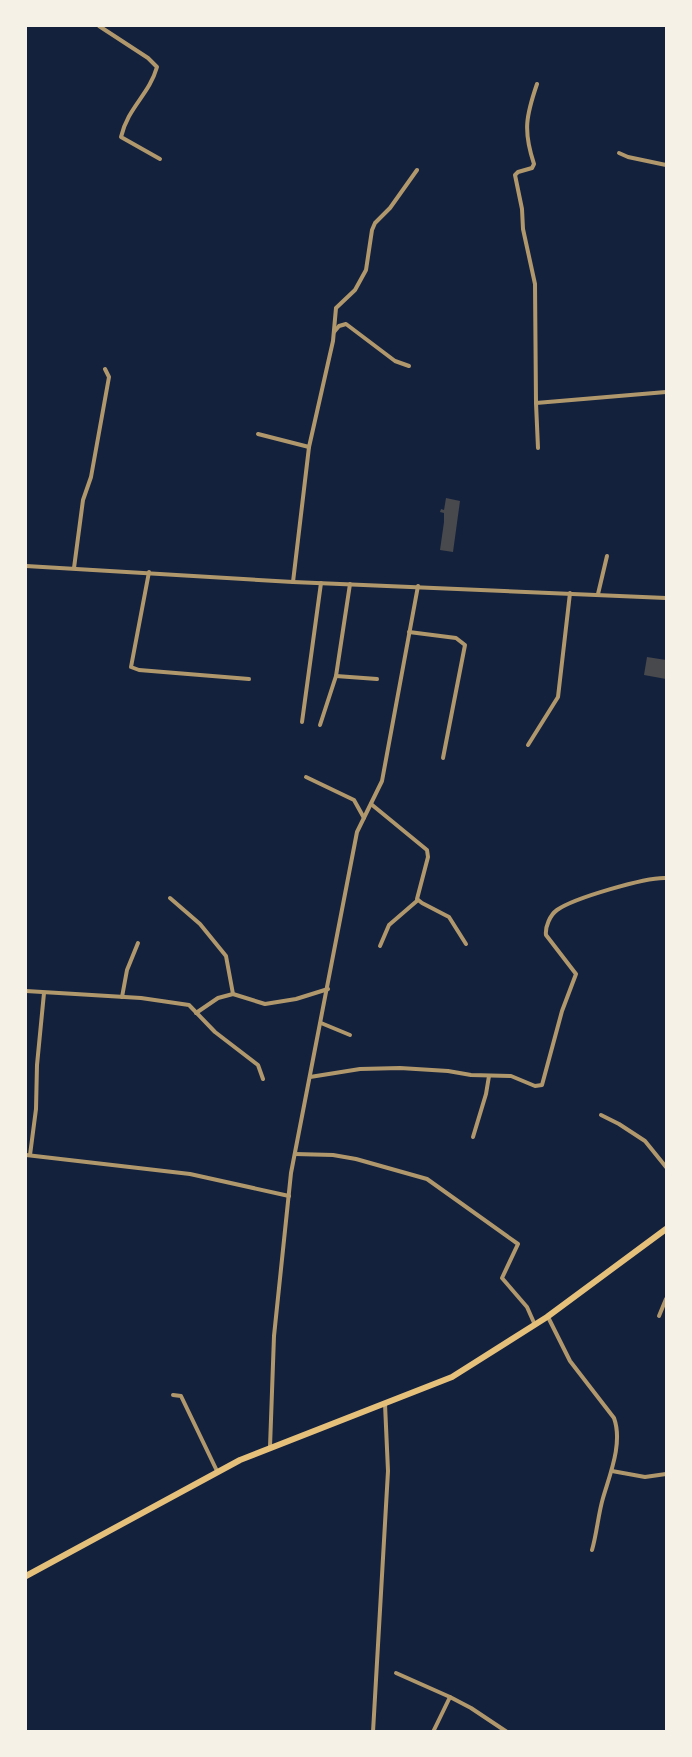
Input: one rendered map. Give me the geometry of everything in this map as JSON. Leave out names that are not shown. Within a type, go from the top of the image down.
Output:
[{"type":"highway","points":[[26,1576],[240,1460],[453,1377],[547,1317],[666,1229]]},
{"type":"street","points":[[99,26],[148,58],[157,67],[153,84],[129,114],[121,137],[160,159]]},
{"type":"street","points":[[537,84],[526,122],[527,143],[534,164],[532,168],[515,175],[522,209],[523,229],[535,284],[538,448]]},
{"type":"street","points":[[619,153],[628,158],[666,165]]},
{"type":"street","points":[[293,582],[309,447],[334,332],[336,308],[355,290],[366,270],[375,223],[390,208],[417,170]]},
{"type":"street","points":[[334,332],[339,326],[346,324],[395,361],[409,366]]},
{"type":"street","points":[[74,568],[82,510],[92,477],[109,376],[105,369]]},
{"type":"street","points":[[536,403],[666,392]]},
{"type":"street","points":[[258,434],[309,447]]},
{"type":"street","points":[[598,594],[607,556]]},
{"type":"street","points":[[26,566],[293,582],[666,598]]},
{"type":"street","points":[[149,572],[131,667],[139,670],[249,679]]},
{"type":"street","points":[[303,722],[321,583]]},
{"type":"street","points":[[320,725],[336,676],[350,584]]},
{"type":"street","points":[[270,1447],[274,1336],[295,1154],[357,832],[382,782],[418,586]]},
{"type":"street","points":[[528,745],[558,697],[570,593]]},
{"type":"street","points":[[410,632],[456,638],[465,645],[442,758]]},
{"type":"street","points":[[336,676],[377,679]]},
{"type":"street","points":[[306,777],[354,800],[364,818]]},
{"type":"street","points":[[371,804],[427,850],[428,857],[417,895],[418,900]]},
{"type":"street","points":[[310,1077],[360,1070],[400,1068],[511,1076],[535,1086],[542,1085],[562,1011],[576,974],[546,935],[545,930],[554,912],[604,891],[656,878],[666,878]]},
{"type":"street","points":[[170,898],[200,924],[226,956],[234,994]]},
{"type":"street","points":[[418,900],[449,917],[466,944]]},
{"type":"street","points":[[380,946],[389,925],[418,900]]},
{"type":"street","points":[[123,997],[127,970],[138,943]]},
{"type":"street","points":[[196,1012],[218,998],[234,994],[265,1004],[296,999],[328,989]]},
{"type":"street","points":[[26,991],[123,997],[189,1005],[214,1032],[258,1065],[263,1079]]},
{"type":"street","points":[[44,993],[36,1065],[36,1109],[28,1155],[190,1174],[289,1196]]},
{"type":"street","points":[[321,1023],[350,1035]]},
{"type":"street","points":[[473,1137],[489,1076]]},
{"type":"street","points":[[601,1115],[620,1124],[645,1141],[666,1167]]},
{"type":"street","points":[[295,1154],[333,1155],[357,1159],[427,1179],[441,1187],[518,1244],[502,1278],[527,1307],[535,1325]]},
{"type":"street","points":[[659,1316],[666,1299]]},
{"type":"street","points":[[547,1317],[570,1361],[614,1418],[617,1427],[612,1472],[592,1550]]},
{"type":"street","points":[[173,1395],[181,1396],[217,1471]]},
{"type":"street","points":[[373,1731],[388,1471],[385,1404]]},
{"type":"street","points":[[612,1472],[645,1477],[666,1474]]},
{"type":"street","points":[[396,1673],[450,1697],[507,1731]]},
{"type":"street","points":[[433,1731],[450,1697]]},
{"type":"building","points":[[446,498],[460,501],[453,552],[440,550],[444,513],[440,512],[441,509],[444,510]]},
{"type":"building","points":[[647,657],[666,660],[666,679],[644,675]]}]
